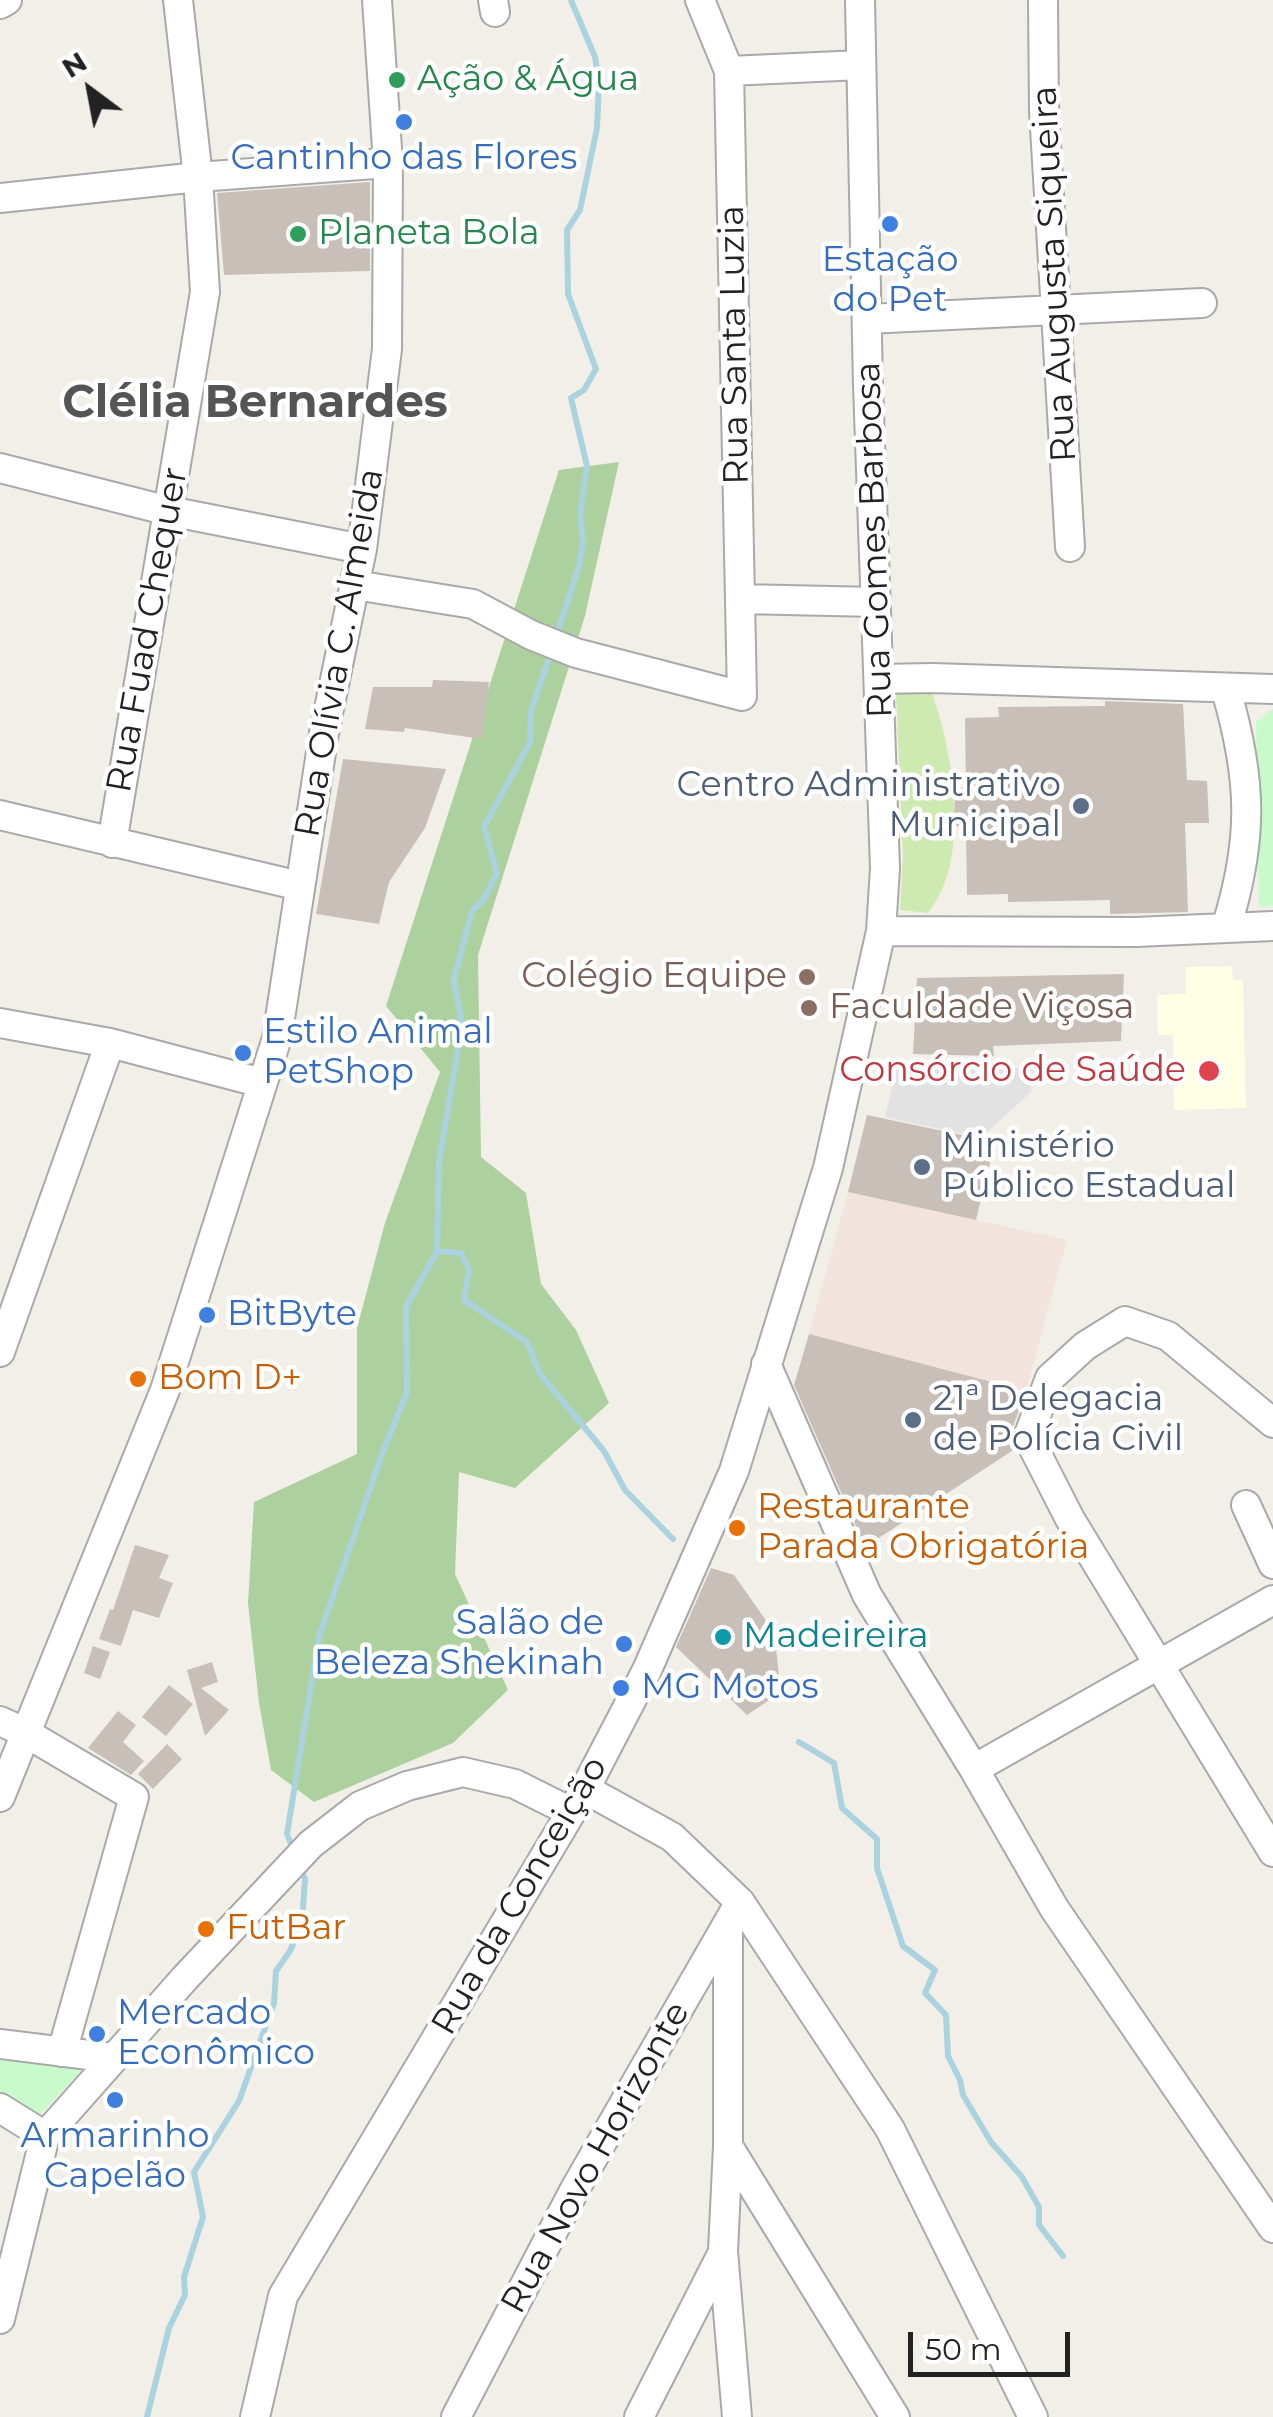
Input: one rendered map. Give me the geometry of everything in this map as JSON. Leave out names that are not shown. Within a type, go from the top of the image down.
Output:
[{"type":"street","points":[[0,4],[7,0]]},
{"type":"street","name":"Rua Fuad Chequer","points":[[112,843],[206,292],[198,177],[178,0]]},
{"type":"street","name":"Rua Olívia C. Almeida","points":[[0,1797],[165,1390],[276,1038],[324,733],[362,548],[387,349],[388,163],[377,0]]},
{"type":"street","name":"Rua Santa Luzia","points":[[355,585],[473,604],[531,635],[576,653],[742,696],[729,70],[700,0]]},
{"type":"street","name":"Rua Gomes Barbosa","points":[[766,1364],[828,1168],[881,930],[884,868],[860,0]]},
{"type":"street","name":"Rua Augusta Siqueira","points":[[1042,0],[1044,111],[1070,547]]},
{"type":"street","points":[[729,70],[861,65]]},
{"type":"street","points":[[0,198],[198,177],[388,163]]},
{"type":"street","points":[[866,318],[1202,303]]},
{"type":"street","points":[[0,468],[169,512],[362,548]]},
{"type":"street","points":[[740,600],[876,602]]},
{"type":"street","points":[[879,679],[1273,689]]},
{"type":"street","points":[[1226,690],[1242,745],[1248,813],[1240,882],[1226,928]]},
{"type":"street","points":[[0,816],[300,886]]},
{"type":"street","points":[[881,930],[1136,932],[1273,926]]},
{"type":"street","points":[[0,1023],[110,1043],[262,1083]]},
{"type":"street","points":[[0,1352],[110,1043]]},
{"type":"street","points":[[1273,1423],[1168,1336],[1125,1321],[1085,1346],[1050,1378],[1028,1438],[1070,1518],[1273,1852]]},
{"type":"street","points":[[766,1364],[866,1594],[1054,1908],[1273,2228]]},
{"type":"street","name":"Rua da Conceição","points":[[256,2417],[283,2296],[577,1800],[648,1670],[726,1489],[766,1364]]},
{"type":"street","points":[[1246,1505],[1273,1564]]},
{"type":"street","points":[[974,1769],[1273,1600]]},
{"type":"street","points":[[0,1721],[26,1732],[134,1796],[62,2052]]},
{"type":"street","points":[[0,2319],[45,2136],[310,1844],[360,1806],[407,1786],[464,1772],[577,1800],[672,1838],[734,1912],[890,2129],[1033,2417]]},
{"type":"street","points":[[734,1912],[724,2251],[736,2417]]},
{"type":"street","name":"Rua Novo Horizonte","points":[[456,2417],[575,2189],[734,1912]]},
{"type":"street","points":[[0,2044],[113,2058]]},
{"type":"street","points":[[0,2108],[45,2136]]},
{"type":"street","points":[[728,2146],[894,2417]]},
{"type":"street","points":[[639,2417],[724,2251]]},
{"type":"shaded area","name":"Consórcio de Saúde","points":[[1232,966],[1233,980],[1243,980],[1246,1108],[1174,1110],[1173,1035],[1158,1035],[1157,995],[1186,994],[1186,967]]},
{"type":"shaded area","points":[[1031,1068],[1031,1092],[981,1138],[885,1117],[896,1070]]},
{"type":"shaded area","points":[[848,1192],[1067,1240],[1026,1391],[809,1334]]},
{"type":"green space","points":[[619,462],[585,616],[478,955],[481,1157],[526,1193],[541,1284],[576,1330],[609,1403],[515,1488],[459,1472],[455,1574],[508,1690],[453,1743],[314,1802],[271,1770],[248,1603],[254,1502],[357,1454],[357,1328],[385,1223],[440,1072],[386,1006],[559,470]]},
{"type":"green space","points":[[896,693],[932,693],[950,762],[954,840],[942,889],[928,913],[900,910],[903,856]]},
{"type":"green space","points":[[1273,709],[1273,906],[1259,907],[1256,722]]},
{"type":"green space","points":[[0,2052],[88,2063],[37,2118],[0,2096]]},
{"type":"building","name":"Planeta Bola","points":[[370,182],[370,271],[224,275],[217,193]]},
{"type":"building","points":[[433,680],[489,682],[482,739],[405,728],[404,732],[365,729],[373,687],[432,687]]},
{"type":"building","name":"Centro Administrativo Municipal","points":[[1105,701],[1183,704],[1187,780],[1207,781],[1209,823],[1185,823],[1188,912],[1110,914],[1110,900],[1008,902],[1008,894],[967,895],[966,826],[954,826],[955,788],[966,787],[965,718],[999,717],[998,707],[1105,706]]},
{"type":"building","points":[[343,759],[446,769],[425,828],[389,882],[379,924],[316,914]]},
{"type":"building","points":[[1124,974],[1121,1041],[993,1046],[994,1056],[913,1054],[917,978]]},
{"type":"building","name":"Ministério Público Estadual","points":[[867,1115],[995,1142],[976,1220],[848,1192]]},
{"type":"building","name":"21ª Delegacia de Polícia Civil","points":[[809,1334],[1026,1391],[1011,1432],[1015,1449],[865,1547],[794,1385]]},
{"type":"building","points":[[135,1545],[169,1555],[159,1578],[173,1583],[159,1618],[133,1610],[121,1646],[99,1639]]},
{"type":"building","name":"Madeireira","points":[[711,1568],[734,1575],[774,1632],[781,1692],[747,1715],[676,1647]]},
{"type":"building","points":[[93,1646],[110,1652],[100,1679],[84,1673]]},
{"type":"building","points":[[212,1662],[218,1682],[201,1688],[229,1710],[205,1736],[187,1670]]},
{"type":"building","points":[[169,1685],[193,1704],[166,1736],[142,1717]]},
{"type":"building","points":[[118,1711],[136,1725],[123,1742],[144,1761],[131,1775],[88,1748]]},
{"type":"building","points":[[167,1744],[182,1759],[153,1789],[138,1774]]},
{"type":"waterway","points":[[556,637],[583,541],[580,513],[587,466],[571,398],[584,390],[596,369],[568,294],[567,230],[580,210],[597,128],[599,81],[595,57],[571,0]]},
{"type":"waterway","points":[[293,1849],[287,1834],[319,1637],[407,1392],[406,1307],[437,1251],[439,1162],[462,1025],[454,979],[472,911],[484,899],[497,873],[484,827],[530,742],[531,711],[552,649]]},
{"type":"waterway","points":[[437,1251],[461,1253],[469,1269],[464,1300],[527,1342],[540,1374],[604,1451],[625,1490],[673,1539]]},
{"type":"waterway","points":[[799,1742],[834,1763],[842,1808],[877,1839],[877,1868],[903,1946],[935,1970],[925,1993],[946,2015],[948,2056],[963,2095],[991,2142],[1022,2177],[1039,2207],[1039,2225],[1063,2256]]},
{"type":"waterway","points":[[147,2417],[169,2328],[185,2295],[184,2277],[203,2217],[194,2172],[239,2101],[274,2003],[276,1971],[302,1922],[305,1879],[300,1866]]},
{"type":"place","name":"Ação & Água","points":[[397,80]]},
{"type":"place","name":"Cantinho das Flores","points":[[404,122]]},
{"type":"place","name":"Estação do Pet","points":[[890,224]]},
{"type":"place","name":"Planeta Bola","points":[[298,234]]},
{"type":"place","name":"Centro Administrativo Municipal","points":[[1081,806]]},
{"type":"place","name":"Colégio Equipe","points":[[807,977]]},
{"type":"place","name":"Faculdade Viçosa","points":[[809,1008]]},
{"type":"place","name":"Estilo Animal PetShop","points":[[243,1053]]},
{"type":"place","name":"Consórcio de Saúde","points":[[1209,1071]]},
{"type":"place","name":"Ministério Público Estadual","points":[[922,1167]]},
{"type":"place","name":"BitByte","points":[[207,1315]]},
{"type":"place","name":"Bom D+","points":[[138,1379]]},
{"type":"place","name":"21ª Delegacia de Polícia Civil","points":[[913,1420]]},
{"type":"place","name":"Restaurante Parada Obrigatória","points":[[737,1528]]},
{"type":"place","name":"Madeireira","points":[[723,1637]]},
{"type":"place","name":"Salão de Beleza Shekinah","points":[[624,1644]]},
{"type":"place","name":"MG Motos","points":[[621,1688]]},
{"type":"place","name":"FutBar","points":[[206,1929]]},
{"type":"place","name":"Mercado Econômico","points":[[97,2034]]},
{"type":"place","name":"Armarinho Capelão","points":[[115,2100]]},
{"type":"district","name":"Clélia Bernardes","points":[[255,404]]}]
